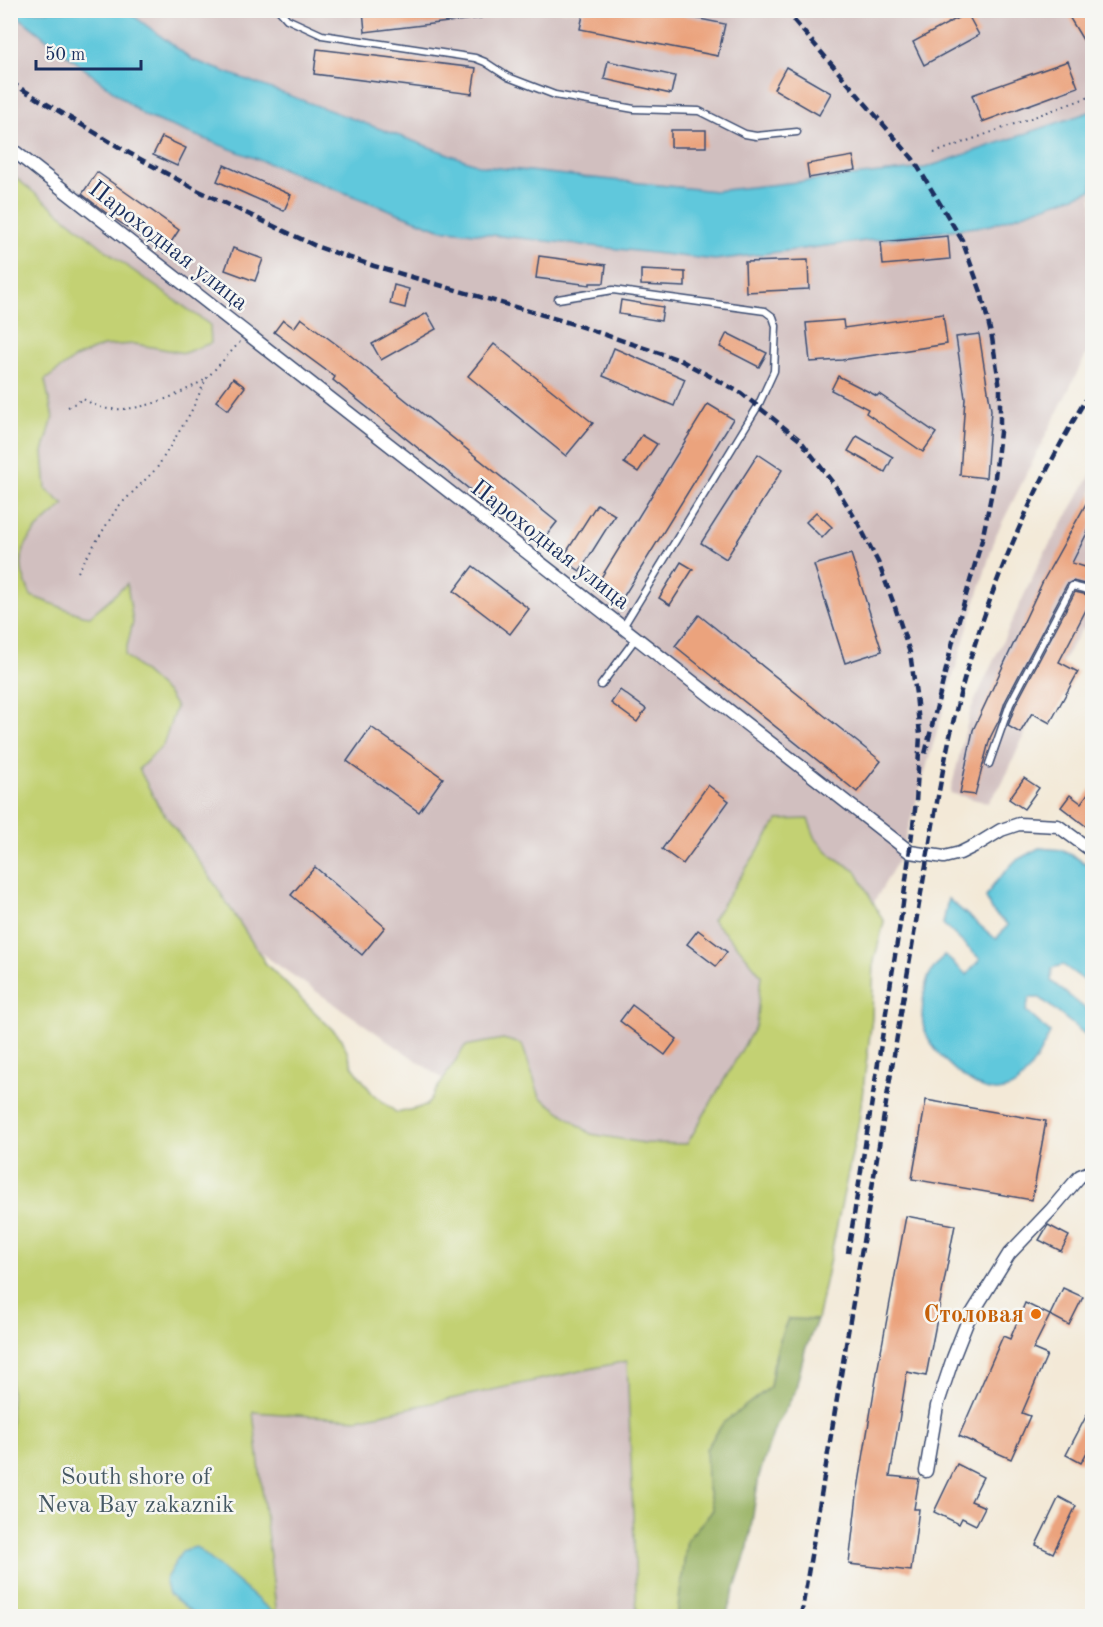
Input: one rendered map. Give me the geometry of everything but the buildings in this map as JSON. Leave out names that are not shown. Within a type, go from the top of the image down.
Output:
[{"type":"street","name":"Пароходная улица","points":[[10,148],[910,852],[944,857],[960,853],[1001,830],[1019,824],[1058,826],[1092,851]]},
{"type":"street","points":[[926,1471],[938,1406],[968,1320],[1009,1254],[1080,1176],[1092,1171]]},
{"type":"lane","points":[[279,10],[287,19],[322,35],[475,58],[508,77],[555,94],[634,109],[699,111],[744,134],[756,136],[797,132]]},
{"type":"lane","points":[[558,299],[613,290],[765,310],[773,317],[776,326],[774,371],[758,406],[623,627]]},
{"type":"lane","points":[[989,764],[1010,704],[1072,586],[1092,591]]},
{"type":"lane","points":[[601,685],[637,638]]},
{"type":"path","points":[[934,153],[1092,96]]},
{"type":"path","points":[[78,572],[88,552],[117,508],[157,468],[191,412],[206,379],[248,333]]},
{"type":"path","points":[[68,407],[83,399],[108,409],[138,408],[176,396],[206,379]]},
{"type":"shaded area","points":[[11,11],[145,116],[439,229],[991,225],[1092,190],[1092,343],[996,535],[900,857],[678,1241],[11,781]]},
{"type":"shaded area","points":[[127,11],[1092,11],[1092,111],[925,168],[716,191],[481,166],[193,60]]},
{"type":"shaded area","points":[[1092,473],[1092,634],[1082,628],[1032,718],[1003,782],[988,803],[950,793],[971,709],[1042,557]]},
{"type":"shaded area","points":[[627,1361],[637,1616],[172,1616],[238,1410],[358,1419]]},
{"type":"green space","name":"South shore of Neva Bay zakaznik","points":[[11,174],[117,259],[210,325],[211,343],[184,353],[135,344],[103,346],[75,358],[45,380],[53,418],[43,452],[46,489],[64,505],[48,518],[28,540],[22,559],[23,576],[31,596],[90,616],[127,584],[133,622],[125,655],[168,694],[176,707],[163,745],[139,769],[158,805],[211,878],[266,964],[342,1039],[353,1067],[372,1093],[397,1113],[426,1106],[465,1046],[503,1039],[522,1044],[540,1097],[591,1134],[644,1143],[687,1144],[756,1025],[761,975],[712,920],[778,820],[808,819],[816,839],[832,856],[856,871],[884,922],[874,961],[872,1018],[859,1121],[817,1320],[788,1319],[774,1361],[770,1387],[707,1484],[713,1510],[687,1540],[677,1616],[637,1616],[627,1361],[358,1419],[253,1412],[277,1616],[11,1616]]},
{"type":"green space","points":[[788,1319],[817,1320],[805,1350],[795,1392],[774,1430],[759,1476],[748,1547],[726,1616],[677,1616],[687,1540],[713,1510],[707,1484],[706,1449],[723,1423],[770,1387],[779,1344]]},
{"type":"water","points":[[11,11],[127,11],[193,60],[481,166],[715,191],[925,168],[1092,111],[1092,190],[991,225],[715,260],[439,229],[145,116]]},
{"type":"water","points":[[1039,848],[1063,850],[1092,867],[1092,979],[1085,981],[1063,965],[1052,968],[1051,981],[1092,1014],[1092,1040],[1040,998],[1029,998],[1026,1011],[1050,1033],[1034,1063],[1022,1079],[1010,1088],[997,1091],[987,1089],[963,1077],[951,1067],[932,1044],[923,1023],[925,991],[930,974],[944,955],[967,975],[980,959],[943,924],[948,899],[996,939],[1008,925],[991,910],[986,897],[993,885],[1015,861]]},
{"type":"water","points":[[196,1547],[277,1616],[197,1616],[169,1594],[165,1580],[182,1551]]},
{"type":"railway","points":[[785,10],[913,159],[962,240],[981,292],[992,338],[1000,388],[1000,432],[995,477],[982,540],[955,633],[925,754]]},
{"type":"railway","points":[[10,82],[129,153],[197,190],[318,247],[374,266],[570,323],[680,360],[741,393],[801,441],[836,487],[878,562],[895,607],[910,653],[920,735],[916,802],[902,911],[848,1253]]},
{"type":"railway","points":[[801,1616],[919,904],[953,722],[980,627],[1007,556],[1055,454],[1092,389]]},
{"type":"place","name":"Столовая","points":[[1036,1314]]}]
